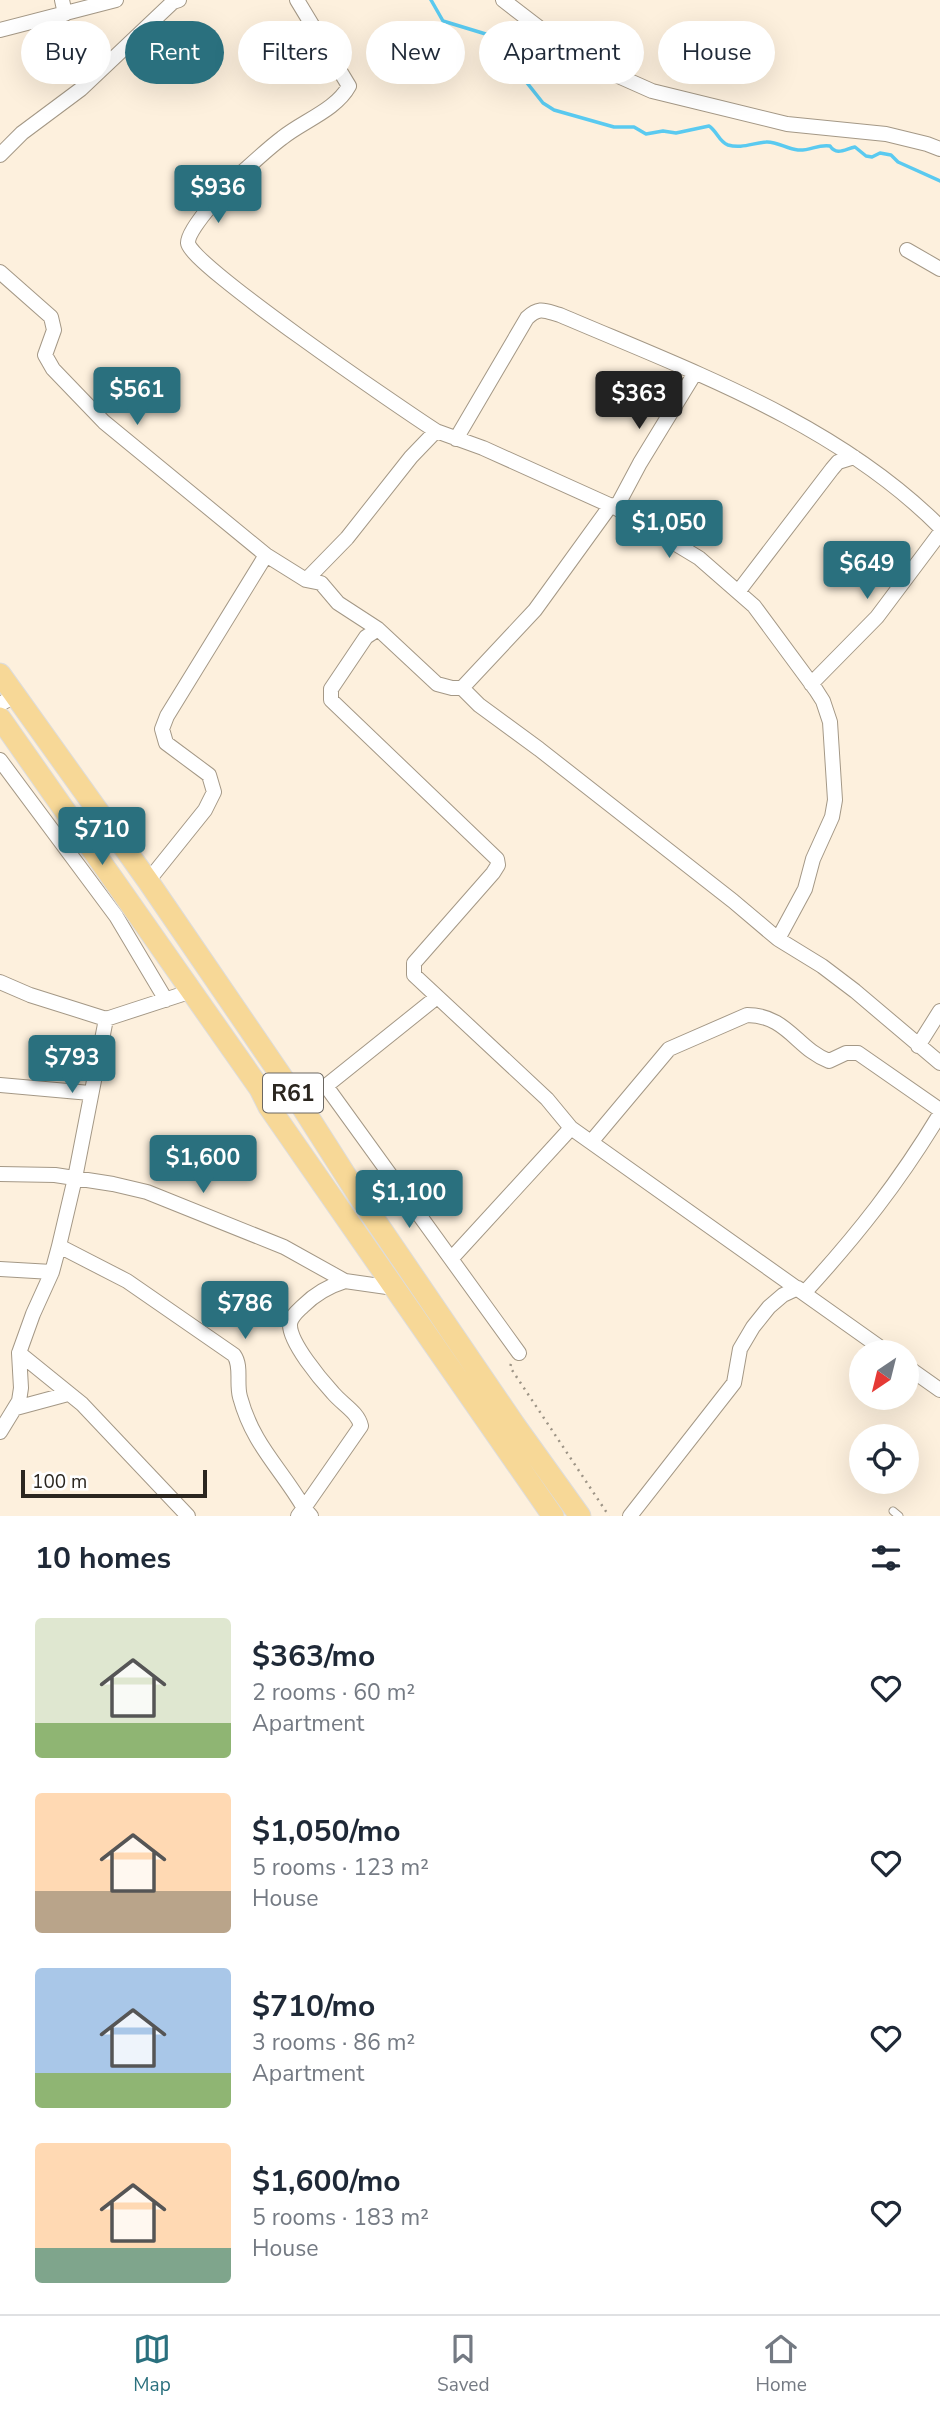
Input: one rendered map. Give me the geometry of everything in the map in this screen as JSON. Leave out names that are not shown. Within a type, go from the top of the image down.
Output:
[{"type":"main road","name":"R61","points":[[0,674],[8,700],[148,881],[297,1099],[362,1201],[580,1516]]},
{"type":"main road","name":"R61","points":[[0,718],[260,1089],[269,1107],[553,1516]]},
{"type":"street","points":[[0,30],[64,7],[116,0]]},
{"type":"street","points":[[297,0],[349,86],[338,100],[283,137],[239,175],[211,205],[193,230],[187,240],[188,246],[221,276],[370,387],[436,432],[483,448],[613,507],[699,558],[738,592],[770,626],[823,701],[830,722],[835,800],[832,817],[813,859],[805,889],[778,939]]},
{"type":"street","points":[[503,0],[580,59],[652,91],[787,124],[886,134],[940,149]]},
{"type":"street","points":[[0,155],[22,133],[81,89],[173,1]]},
{"type":"street","points":[[907,250],[940,269]]},
{"type":"street","points":[[0,272],[51,317],[54,330],[45,355],[53,369],[104,422],[266,555],[306,580],[321,583],[338,603],[378,629],[437,684],[462,688],[479,705],[550,757],[778,939],[822,966],[855,991],[940,1063]]},
{"type":"street","points":[[456,439],[527,318],[535,311],[541,310],[560,315],[750,397],[854,457],[917,504],[940,530],[877,617],[811,684]]},
{"type":"street","points":[[462,688],[535,610],[613,507],[695,373]]},
{"type":"street","points":[[306,580],[347,538],[411,457],[436,432]]},
{"type":"street","points":[[738,592],[838,462],[854,457]]},
{"type":"street","points":[[148,881],[205,810],[214,792],[209,775],[166,743],[162,729],[167,716],[266,555]]},
{"type":"street","points":[[378,629],[366,637],[331,689],[331,700],[497,859],[498,865],[414,963],[414,975],[547,1099],[571,1128],[870,1340]]},
{"type":"street","points":[[0,760],[116,916],[166,1000]]},
{"type":"street","points":[[0,982],[30,995],[106,1019],[192,991]]},
{"type":"street","points":[[269,1107],[297,1099],[326,1086],[437,997]]},
{"type":"street","points":[[918,1046],[940,1011]]},
{"type":"street","points":[[591,1142],[669,1049],[747,1015],[758,1015],[777,1022],[829,1062],[846,1053],[858,1053],[940,1112],[907,1167],[872,1216],[801,1290],[783,1295],[753,1327],[740,1349],[734,1383],[630,1516]]},
{"type":"street","points":[[0,1432],[16,1408],[21,1388],[19,1353],[52,1272],[59,1246],[106,1019]]},
{"type":"street","points":[[0,1084],[90,1093]]},
{"type":"street","points":[[326,1086],[519,1353]]},
{"type":"street","points":[[451,1259],[571,1128]]},
{"type":"street","points":[[0,1174],[22,1172],[75,1178],[147,1192],[284,1247],[345,1281],[394,1288]]},
{"type":"street","points":[[59,1246],[127,1281],[234,1355],[238,1364],[239,1393],[248,1422],[258,1443],[289,1482],[304,1513]]},
{"type":"street","points":[[0,1269],[52,1272]]},
{"type":"street","points":[[304,1513],[361,1426],[359,1418],[332,1393],[296,1345],[290,1324],[295,1314],[321,1291],[345,1281]]},
{"type":"street","points":[[19,1353],[82,1404],[188,1516]]},
{"type":"street","points":[[919,1375],[940,1390]]},
{"type":"street","points":[[16,1408],[68,1394]]},
{"type":"path","points":[[519,1353],[510,1367],[610,1516]]},
{"type":"waterway","points":[[431,0],[443,21],[489,35],[543,103],[554,110],[614,127],[634,127],[646,134],[663,131],[676,133],[709,126],[722,141],[733,146],[770,142],[798,150],[830,146],[838,151],[855,147],[866,156],[872,157],[880,153],[891,155],[898,162],[940,181]]}]
